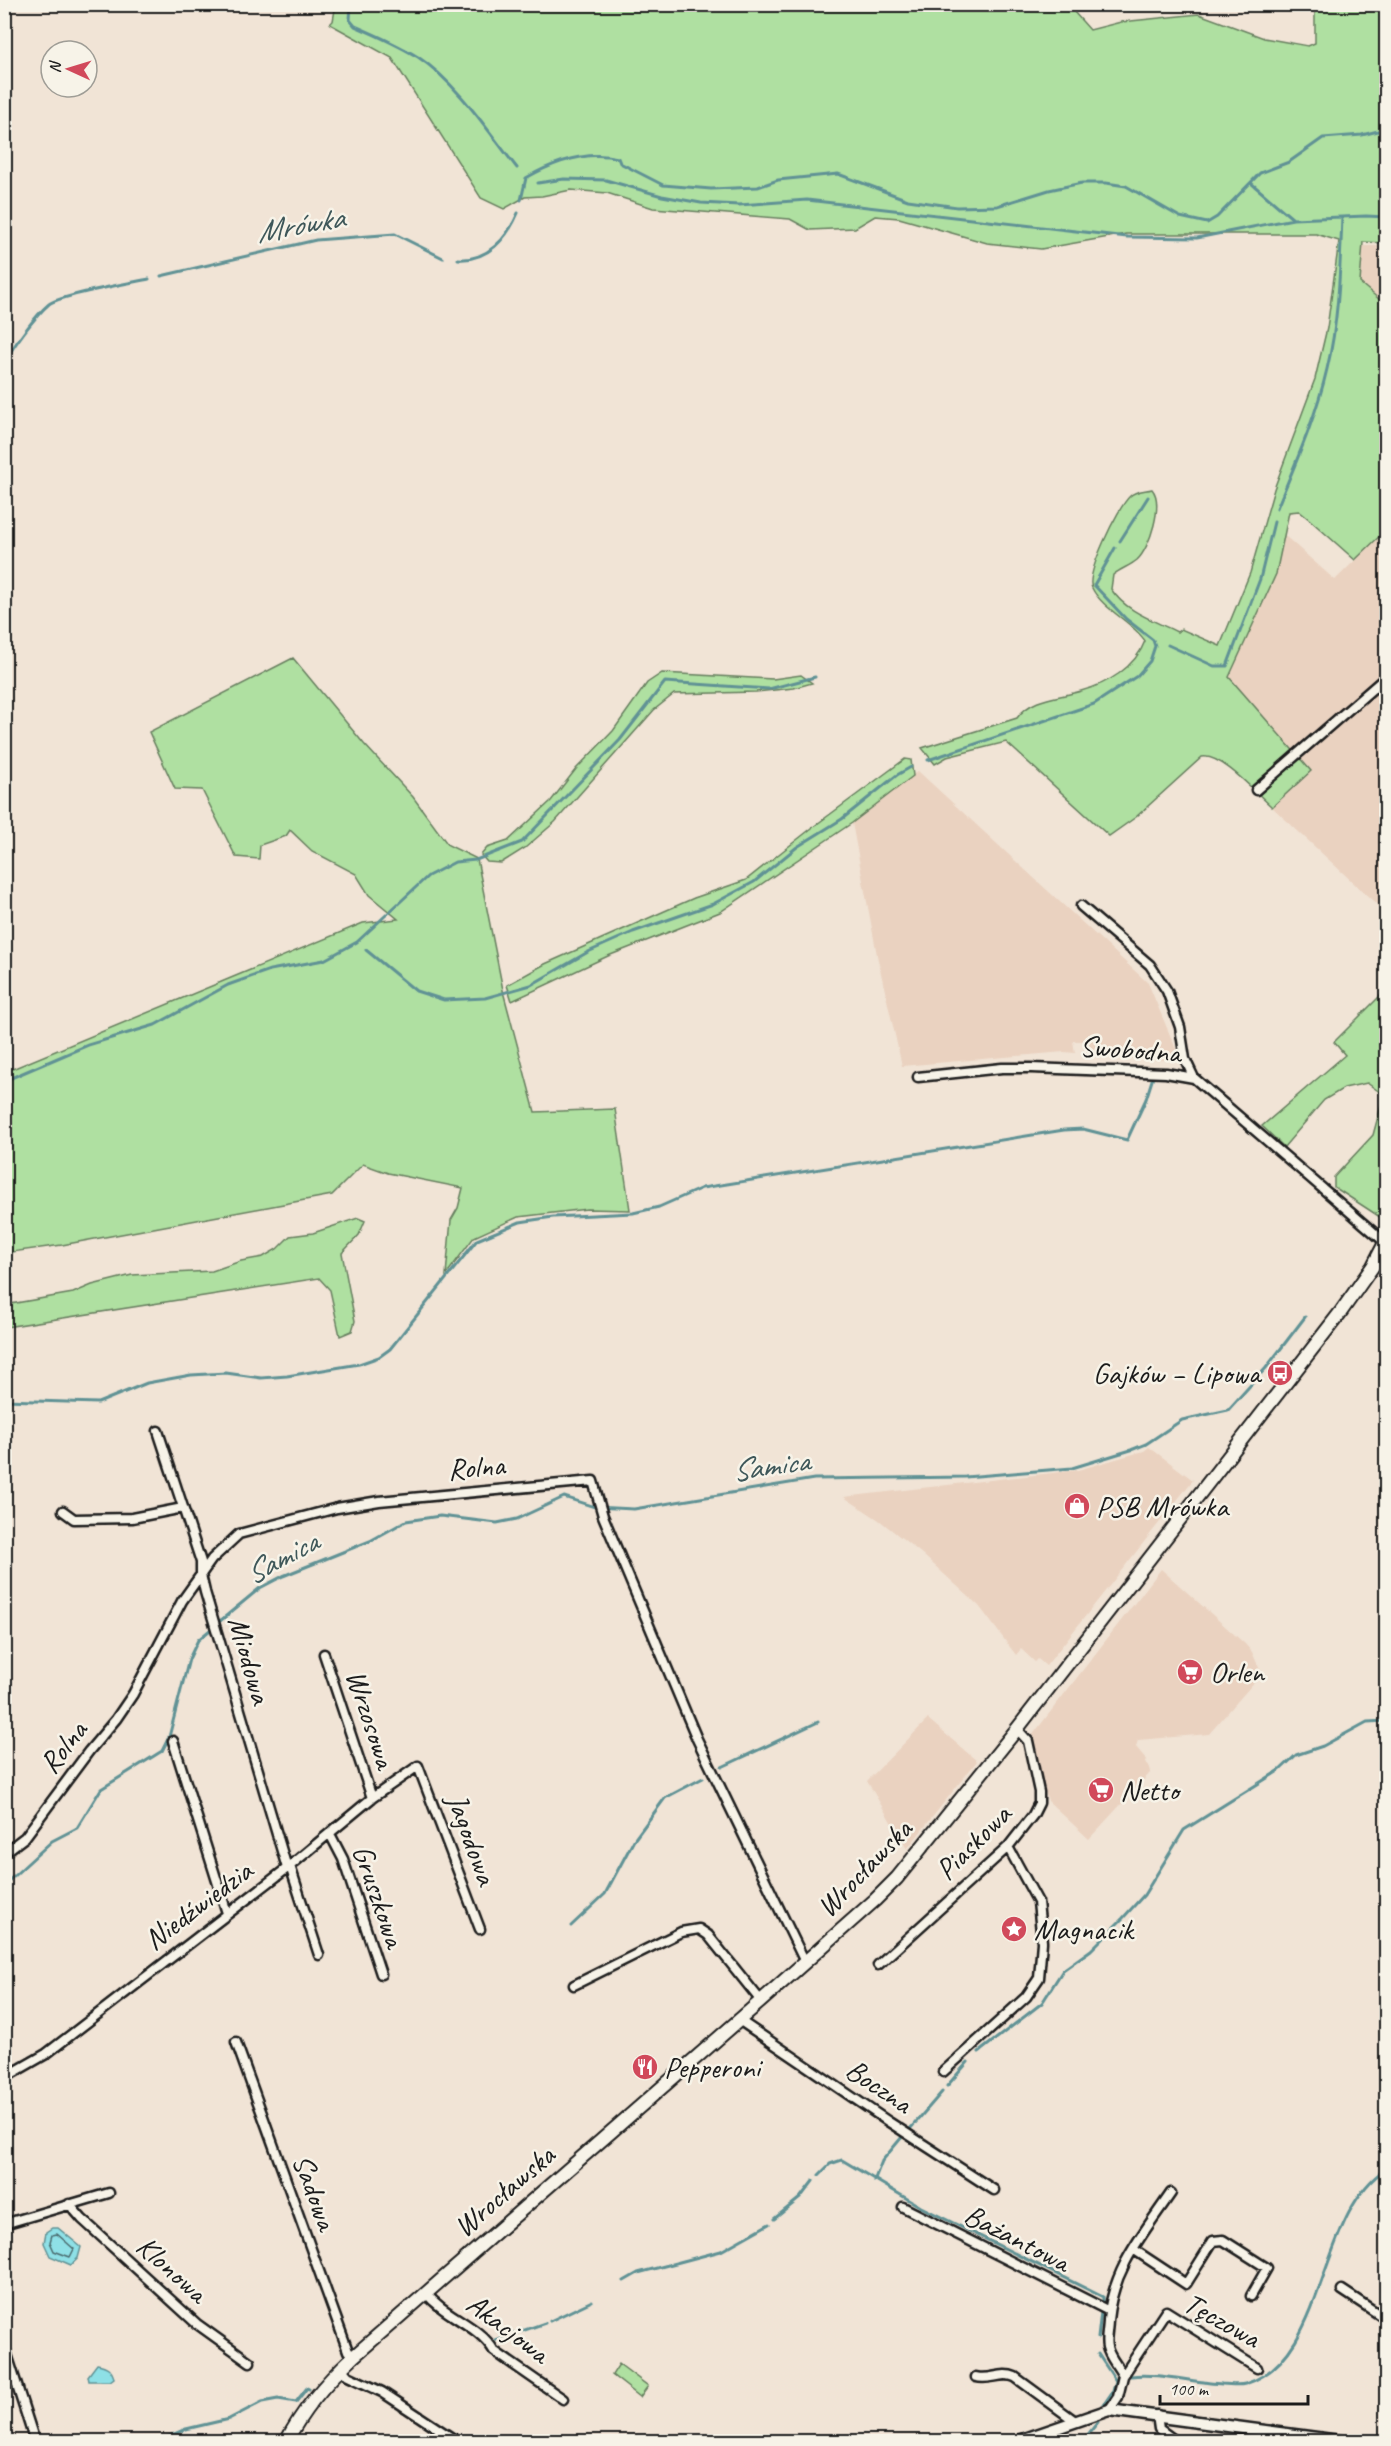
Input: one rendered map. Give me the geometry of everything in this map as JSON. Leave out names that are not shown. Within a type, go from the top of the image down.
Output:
[{"type":"main road","name":"Wrocławska","points":[[286,2442],[306,2408],[341,2368],[761,2001],[897,1878],[1017,1729],[1340,1313],[1373,1266],[1386,1242]]},
{"type":"street","points":[[1256,790],[1386,677]]},
{"type":"street","points":[[1081,906],[1150,964],[1167,991],[1180,1027],[1185,1059],[1194,1078]]},
{"type":"street","name":"Swobodna","points":[[918,1077],[1002,1068],[1031,1068],[1166,1073],[1194,1078],[1386,1242]]},
{"type":"street","name":"Miodowa","points":[[158,1431],[201,1562],[201,1575],[288,1867],[319,1955]]},
{"type":"street","name":"Rolna","points":[[4,1853],[25,1837],[89,1751],[116,1719],[133,1694],[182,1601],[212,1559],[239,1534],[337,1508],[440,1494],[593,1481],[601,1506],[697,1739],[805,1962]]},
{"type":"street","points":[[63,1511],[74,1519],[132,1518],[183,1508]]},
{"type":"street","name":"Wrzosowa","points":[[324,1654],[372,1798]]},
{"type":"street","name":"Piaskowa","points":[[878,1965],[1008,1847],[1033,1815],[1039,1803],[1028,1741],[1017,1729]]},
{"type":"street","points":[[173,1741],[227,1913]]},
{"type":"street","name":"Niedźwiedzia","points":[[4,2078],[46,2054],[288,1867],[372,1798],[418,1766]]},
{"type":"street","name":"Jagodowa","points":[[418,1766],[480,1929]]},
{"type":"street","name":"Gruszkowa","points":[[330,1834],[344,1859],[381,1974]]},
{"type":"street","points":[[943,2072],[1026,1998],[1039,1978],[1041,1942],[1038,1902],[1008,1847]]},
{"type":"street","points":[[574,1985],[681,1932],[699,1929],[708,1935],[761,2001]]},
{"type":"street","name":"Boczna","points":[[739,2020],[994,2190]]},
{"type":"street","name":"Sadowa","points":[[236,2042],[340,2329],[353,2357]]},
{"type":"street","points":[[4,2224],[109,2193]]},
{"type":"street","points":[[1109,2410],[1118,2397],[1123,2376],[1107,2351],[1109,2311],[1113,2290],[1120,2270],[1171,2193]]},
{"type":"street","name":"Klonowa","points":[[69,2204],[82,2219],[197,2324],[250,2362]]},
{"type":"street","name":"Bażantowa","points":[[903,2207],[1109,2311]]},
{"type":"street","points":[[1133,2249],[1186,2284],[1213,2241],[1223,2240],[1267,2268],[1251,2296]]},
{"type":"street","points":[[1342,2290],[1386,2319]]},
{"type":"street","name":"Akacjowa","points":[[426,2293],[433,2303],[488,2340],[494,2351],[563,2399]]},
{"type":"street","name":"Tęczowa","points":[[1123,2376],[1167,2311],[1257,2368]]},
{"type":"street","points":[[4,2345],[35,2442]]},
{"type":"street","points":[[341,2368],[348,2376],[382,2392],[458,2442]]},
{"type":"street","points":[[976,2377],[984,2379],[1004,2374],[1015,2377],[1075,2421]]},
{"type":"street","points":[[1016,2442],[1109,2410],[1347,2442]]},
{"type":"street","points":[[1157,2415],[1159,2429],[1178,2442]]},
{"type":"shaded area","points":[[1363,246],[1386,246],[1386,305],[1360,283]]},
{"type":"shaded area","points":[[1386,530],[1386,913],[1272,807],[1311,771],[1229,678],[1276,574],[1284,535],[1335,580]]},
{"type":"shaded area","points":[[918,771],[1148,983],[1178,1054],[1173,1060],[1084,1056],[1085,1041],[1073,1041],[1075,1053],[1064,1052],[902,1066],[878,960],[852,823]]},
{"type":"shaded area","points":[[1149,1447],[1193,1480],[1046,1666],[1038,1659],[1035,1662],[1021,1649],[1016,1655],[979,1606],[922,1554],[879,1520],[844,1497],[1078,1470],[1144,1451]]},
{"type":"shaded area","points":[[1161,1569],[1245,1644],[1252,1652],[1260,1670],[1257,1679],[1209,1734],[1138,1740],[1136,1747],[1146,1759],[1150,1773],[1089,1839],[1048,1801],[1031,1737]]},
{"type":"shaded area","points":[[928,1719],[977,1761],[907,1849],[867,1781]]},
{"type":"green space","points":[[336,4],[1075,4],[1074,12],[1090,30],[1121,22],[1199,14],[1264,38],[1308,46],[1315,43],[1315,5],[1386,5],[1386,243],[1363,242],[1360,283],[1386,305],[1386,530],[1355,560],[1299,511],[1289,512],[1276,574],[1229,677],[1311,771],[1272,807],[1229,768],[1210,757],[1202,757],[1136,817],[1109,836],[1006,742],[947,757],[935,764],[922,748],[1017,718],[1030,706],[1046,699],[1101,684],[1119,674],[1134,659],[1145,641],[1140,634],[1103,603],[1092,588],[1091,581],[1098,556],[1111,527],[1132,494],[1152,489],[1157,504],[1154,525],[1142,554],[1137,560],[1113,575],[1111,589],[1124,604],[1141,615],[1177,632],[1181,629],[1220,646],[1250,573],[1274,489],[1315,379],[1327,328],[1339,241],[1316,234],[1126,234],[1041,249],[987,243],[899,218],[875,216],[855,228],[810,230],[790,219],[653,208],[607,193],[571,190],[525,197],[504,209],[481,198],[392,58],[330,24],[333,21]]},
{"type":"green space","points":[[293,658],[364,744],[413,797],[448,845],[477,859],[504,995],[535,1112],[615,1109],[630,1210],[587,1209],[518,1217],[474,1237],[446,1275],[451,1220],[458,1208],[463,1188],[388,1173],[363,1164],[332,1195],[62,1245],[5,1253],[5,1072],[363,923],[398,919],[369,895],[356,874],[312,851],[290,830],[286,836],[260,845],[259,859],[236,857],[202,790],[175,789],[149,732]]},
{"type":"green space","points":[[662,673],[773,679],[801,675],[812,683],[794,688],[756,692],[674,694],[654,710],[555,822],[525,848],[501,863],[487,862],[481,855],[487,848],[508,841],[551,801],[576,769],[613,731],[647,683]]},
{"type":"green space","points":[[905,759],[911,760],[913,776],[852,823],[720,912],[608,956],[512,1001],[507,985],[545,964],[694,898],[746,880]]},
{"type":"green space","points":[[1386,990],[1386,1200],[1380,1217],[1334,1187],[1334,1177],[1373,1135],[1384,1095],[1367,1083],[1344,1088],[1324,1100],[1284,1147],[1262,1126],[1345,1055],[1334,1042]]},
{"type":"green space","points":[[358,1218],[365,1221],[359,1235],[342,1253],[355,1321],[352,1331],[340,1336],[330,1290],[319,1278],[5,1327],[5,1305],[73,1293],[92,1285],[132,1275],[212,1271],[241,1261],[263,1257],[277,1249],[290,1236],[313,1233]]},
{"type":"green space","points":[[619,2364],[648,2386],[640,2397],[612,2375]]},
{"type":"water","points":[[52,2228],[58,2228],[81,2247],[78,2258],[71,2265],[50,2256],[44,2243],[46,2232]]},
{"type":"water","points":[[97,2364],[108,2368],[114,2378],[110,2381],[89,2381],[88,2376]]},
{"type":"waterway","name":"Mrówka","points":[[351,4],[350,20],[355,26],[403,48],[446,80],[471,108],[517,168]]},
{"type":"waterway","points":[[521,200],[526,178],[570,159],[606,156],[618,158],[620,163],[663,185],[711,189],[758,187],[778,180],[838,174],[908,200],[957,207],[997,206],[1049,190],[1082,183],[1106,183],[1126,186],[1180,217],[1207,223],[1217,217],[1260,173],[1289,162],[1323,138],[1362,135],[1386,129]]},
{"type":"waterway","points":[[538,183],[564,179],[606,180],[662,196],[701,203],[739,205],[807,200],[1127,237],[1197,238],[1293,219]]},
{"type":"waterway","points":[[1251,183],[1293,219],[1386,217]]},
{"type":"waterway","name":"Mrówka","points":[[458,259],[478,256],[495,246],[502,240],[518,213]]},
{"type":"waterway","points":[[1277,508],[1311,422],[1327,369],[1340,274],[1342,217]]},
{"type":"waterway","name":"Mrówka","points":[[161,276],[316,240],[395,234],[443,258]]},
{"type":"waterway","name":"Mrówka","points":[[4,364],[24,332],[49,304],[81,293],[149,279]]},
{"type":"waterway","points":[[1120,541],[1148,497]]},
{"type":"waterway","points":[[1168,645],[1214,666],[1227,666],[1260,579],[1274,522]]},
{"type":"waterway","points":[[928,760],[1094,704],[1137,676],[1150,661],[1155,646],[1153,640],[1126,619],[1094,585],[1115,548]]},
{"type":"waterway","points":[[4,1081],[88,1045],[155,1025],[228,985],[270,970],[324,960],[357,942],[428,876],[455,862],[476,860],[522,842],[620,740],[665,682],[769,689],[815,677]]},
{"type":"waterway","points":[[366,950],[416,991],[444,1000],[485,998],[531,985],[588,952],[633,932],[713,904],[754,882],[797,847],[842,819],[897,775],[911,767]]},
{"type":"waterway","points":[[4,1400],[98,1403],[147,1383],[191,1375],[226,1373],[261,1378],[359,1364],[379,1357],[390,1349],[477,1240],[520,1222],[553,1217],[633,1213],[659,1207],[702,1188],[1064,1130],[1083,1129],[1127,1140],[1146,1099],[1153,1077]]},
{"type":"waterway","name":"Samica","points":[[220,1621],[260,1588],[283,1576],[370,1541],[406,1521],[440,1516],[497,1523],[517,1519],[564,1497],[595,1507],[634,1509],[814,1479],[965,1477],[1072,1468],[1146,1444],[1182,1420],[1228,1410],[1266,1368],[1305,1317]]},
{"type":"waterway","name":"Samica","points":[[4,1885],[52,1841],[77,1828],[101,1789],[162,1751],[169,1737],[189,1659],[198,1640],[210,1630]]},
{"type":"waterway","points":[[979,2052],[1042,2003],[1063,1970],[1091,1950],[1123,1918],[1144,1895],[1184,1830],[1280,1770],[1296,1755],[1323,1746],[1367,1722],[1386,1721]]},
{"type":"waterway","points":[[722,1767],[818,1722]]},
{"type":"waterway","points":[[571,1926],[605,1894],[634,1840],[665,1798],[703,1778]]},
{"type":"waterway","points":[[947,2086],[968,2062]]},
{"type":"waterway","points":[[910,2129],[942,2092]]},
{"type":"waterway","points":[[874,2181],[882,2161],[902,2137]]},
{"type":"waterway","points":[[819,2175],[830,2164],[842,2160],[921,2207],[1103,2297],[1103,2302]]},
{"type":"waterway","points":[[1131,2376],[1152,2375],[1239,2385],[1272,2369],[1293,2346],[1308,2316],[1346,2218],[1363,2190],[1386,2169]]},
{"type":"waterway","points":[[774,2219],[800,2198],[813,2181]]},
{"type":"waterway","points":[[624,2281],[638,2273],[721,2251],[769,2224]]},
{"type":"waterway","points":[[550,2321],[592,2301]]},
{"type":"waterway","points":[[1098,2338],[1101,2312]]},
{"type":"waterway","points":[[496,2340],[545,2323]]},
{"type":"waterway","points":[[1098,2354],[1116,2381],[1113,2391],[1104,2404]]},
{"type":"waterway","points":[[156,2442],[186,2429],[229,2419],[262,2402],[278,2399],[296,2402],[307,2388],[309,2389]]},
{"type":"waterway","points":[[1082,2442],[1098,2422]]},
{"type":"place","name":"Gajków – Lipowa","points":[[1280,1373]]},
{"type":"place","name":"PSB Mrówka","points":[[1077,1506]]},
{"type":"place","name":"Orlen","points":[[1190,1672]]},
{"type":"place","name":"Netto","points":[[1101,1790]]},
{"type":"place","name":"Magnacik","points":[[1014,1929]]},
{"type":"place","name":"Pepperoni","points":[[645,2067]]}]
